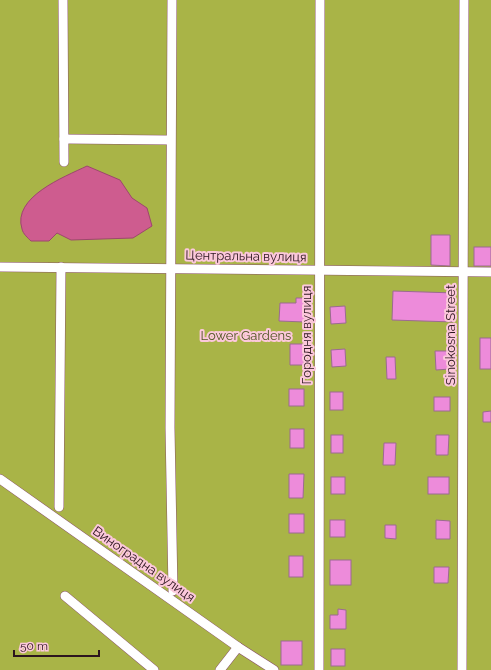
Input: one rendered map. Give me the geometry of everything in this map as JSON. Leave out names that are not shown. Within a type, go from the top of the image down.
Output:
[{"type":"street","points":[[63,0],[64,162]]},
{"type":"street","points":[[172,0],[170,140],[170,428],[174,591]]},
{"type":"street","name":"Городня вулиця","points":[[319,670],[320,0]]},
{"type":"street","name":"Sinokosna Street","points":[[462,670],[464,0]]},
{"type":"street","points":[[64,139],[170,140]]},
{"type":"street","name":"Центральна вулиця","points":[[0,267],[491,272]]},
{"type":"street","points":[[59,507],[61,267]]},
{"type":"street","name":"Виноградна вулиця","points":[[0,479],[238,647],[274,670]]},
{"type":"street","points":[[65,596],[154,670]]},
{"type":"street","points":[[220,670],[238,647]]},
{"type":"green space","name":"Lower Gardens","points":[[0,0],[491,0],[491,670],[0,670]]},
{"type":"shaded area","points":[[87,166],[120,180],[132,198],[147,208],[152,226],[133,238],[71,240],[57,233],[49,241],[31,241],[24,234],[22,229],[21,218],[25,207],[32,198],[54,182]]},
{"type":"building","points":[[431,235],[450,235],[450,266],[431,265]]},
{"type":"building","points":[[474,247],[491,247],[491,266],[474,266]]},
{"type":"building","points":[[393,291],[455,293],[454,322],[392,320]]},
{"type":"building","points":[[296,298],[305,298],[305,322],[279,321],[280,303],[296,303]]},
{"type":"building","points":[[345,306],[346,323],[331,324],[330,307]]},
{"type":"building","points":[[480,338],[491,338],[491,369],[480,369]]},
{"type":"building","points":[[290,344],[303,344],[304,365],[290,365]]},
{"type":"building","points":[[345,349],[346,366],[332,367],[331,350]]},
{"type":"building","points":[[435,351],[449,351],[450,369],[436,370]]},
{"type":"building","points":[[386,357],[395,357],[396,379],[387,379]]},
{"type":"building","points":[[289,389],[304,389],[304,406],[289,406]]},
{"type":"building","points":[[330,392],[343,392],[343,410],[330,410]]},
{"type":"building","points":[[434,397],[450,397],[450,411],[434,411]]},
{"type":"building","points":[[491,411],[491,422],[483,422],[483,412]]},
{"type":"building","points":[[290,429],[304,429],[304,448],[290,448]]},
{"type":"building","points":[[331,435],[343,435],[343,453],[331,453]]},
{"type":"building","points":[[436,435],[449,435],[448,455],[436,455]]},
{"type":"building","points":[[384,443],[396,443],[395,465],[383,465]]},
{"type":"building","points":[[289,474],[304,474],[303,498],[289,498]]},
{"type":"building","points":[[331,477],[345,477],[345,494],[331,494]]},
{"type":"building","points":[[428,477],[449,477],[449,494],[428,494]]},
{"type":"building","points":[[289,514],[304,514],[304,533],[289,533]]},
{"type":"building","points":[[330,520],[345,520],[345,537],[330,537]]},
{"type":"building","points":[[436,520],[450,521],[450,539],[436,539]]},
{"type":"building","points":[[385,525],[396,525],[396,539],[385,538]]},
{"type":"building","points":[[289,556],[303,556],[303,577],[289,577]]},
{"type":"building","points":[[330,560],[351,560],[351,585],[330,585]]},
{"type":"building","points":[[434,567],[449,567],[448,583],[434,583]]},
{"type":"building","points":[[338,609],[346,610],[346,629],[330,629],[330,615],[338,615]]},
{"type":"building","points":[[281,641],[302,641],[302,665],[281,665]]},
{"type":"building","points":[[331,649],[345,649],[345,666],[331,666]]}]
